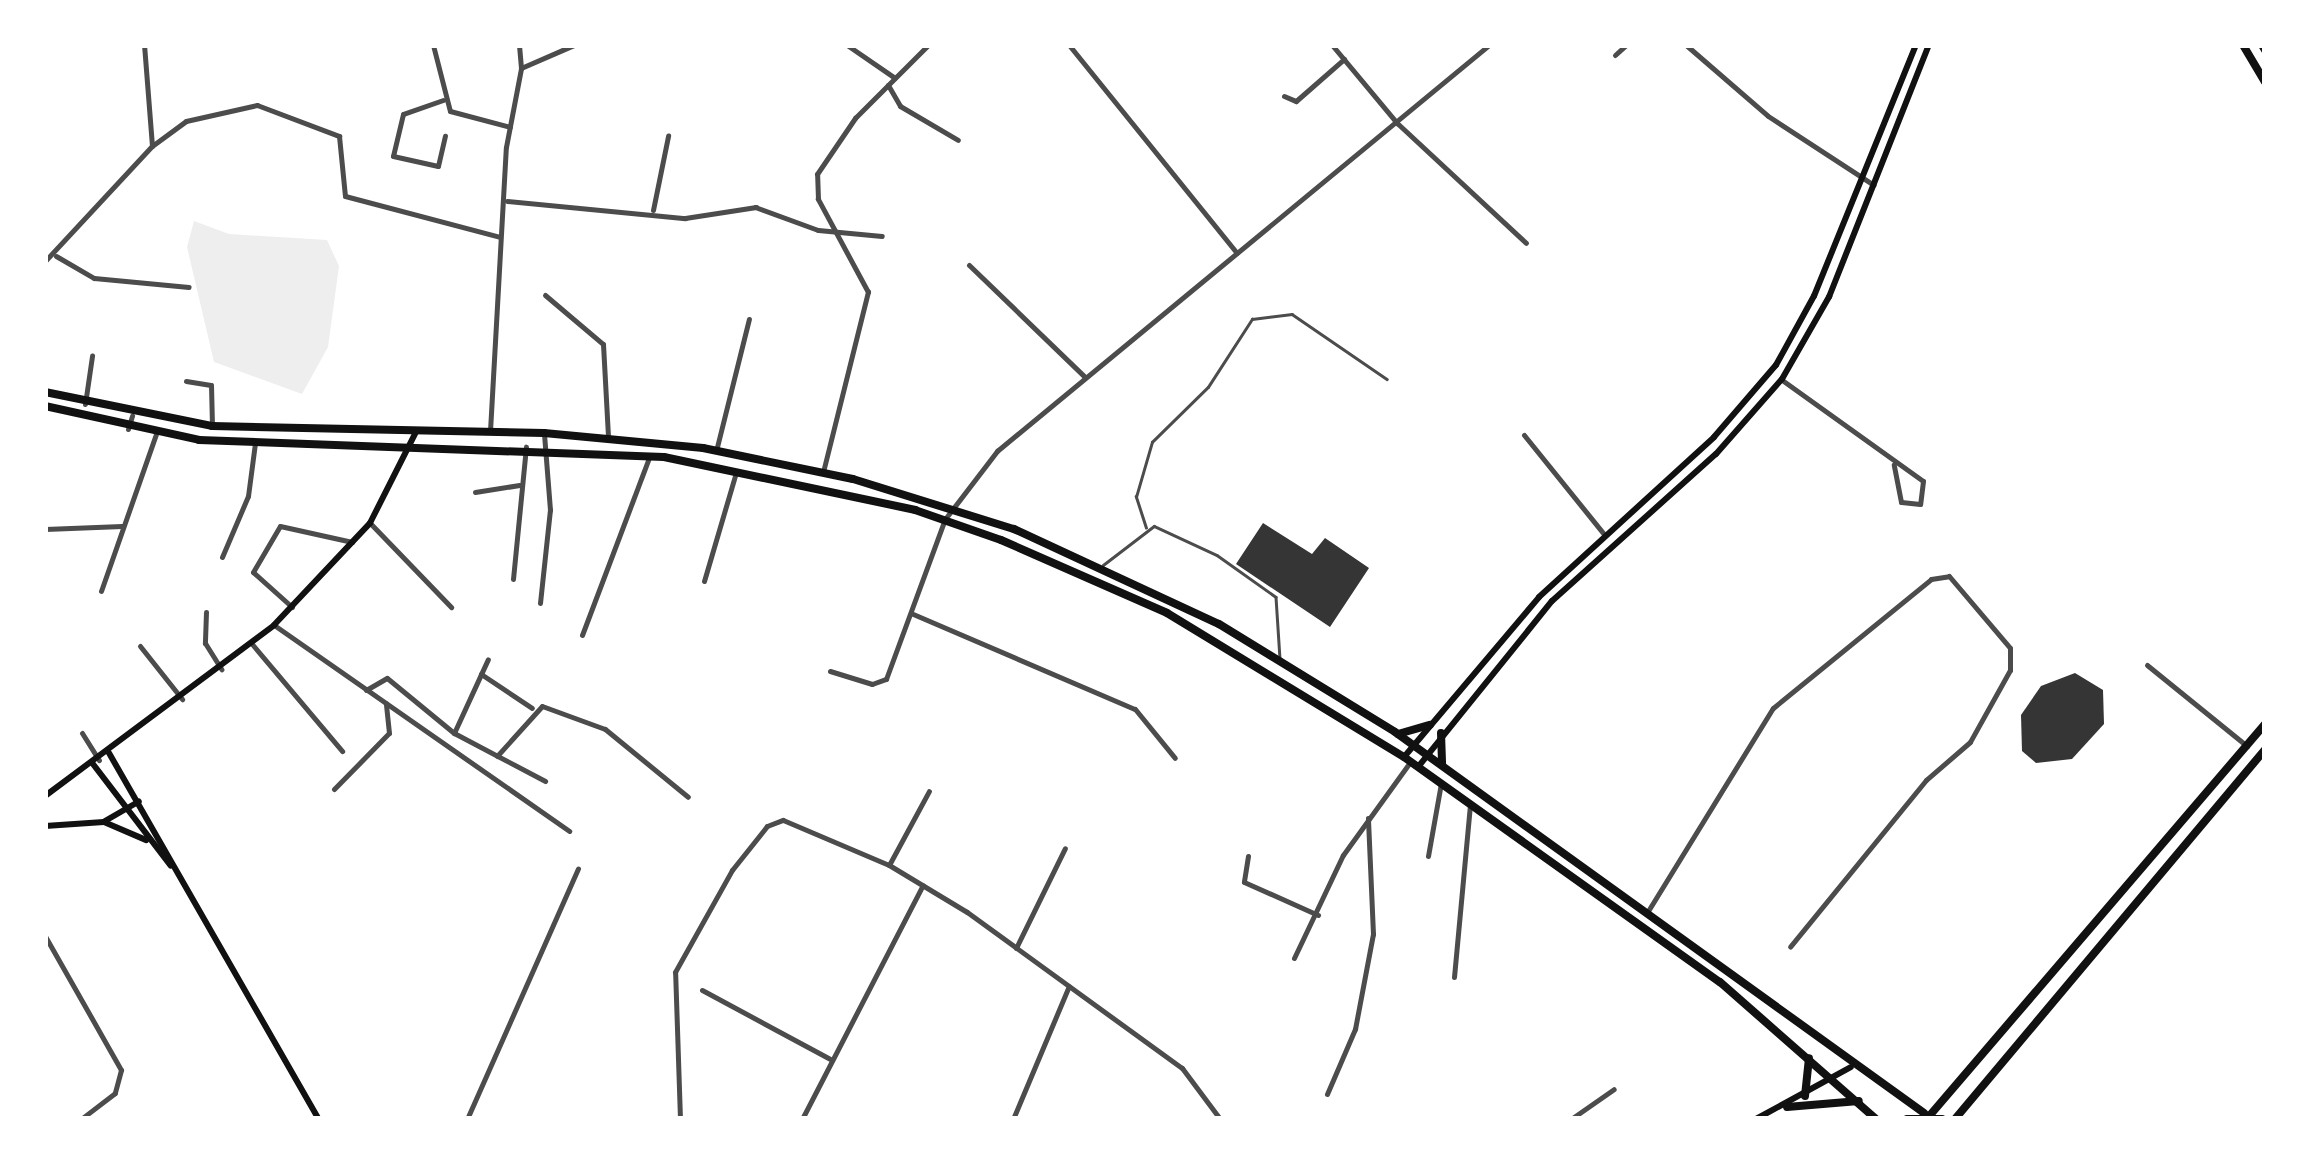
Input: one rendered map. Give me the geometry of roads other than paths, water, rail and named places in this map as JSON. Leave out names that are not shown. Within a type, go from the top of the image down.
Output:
[{"type":"main road","points":[[1410,762],[1414,746],[1430,725],[1604,534],[1714,437],[1776,365],[1861,179],[1916,45]]},
{"type":"main road","points":[[1410,762],[1426,756],[1552,601],[1716,454],[1782,379],[1829,298],[1929,45]]},
{"type":"main road","points":[[2242,45],[2265,82]]},
{"type":"main road","points":[[45,392],[132,416],[212,426],[418,428],[608,436],[716,450],[823,472],[952,506],[1102,567],[1279,660],[1394,732],[1451,776],[1648,911],[1851,1066],[1942,1119]]},
{"type":"main road","points":[[45,406],[156,434],[256,443],[526,446],[650,455],[800,482],[946,519],[1167,613],[1410,762],[1553,860],[1807,1054],[1837,1078],[1876,1119]]},
{"type":"main road","points":[[45,796],[182,699],[274,626],[370,523],[418,428]]},
{"type":"main road","points":[[1907,1119],[1927,1113],[2265,724]]},
{"type":"main road","points":[[1394,732],[1415,736],[1430,725]]},
{"type":"main road","points":[[1441,733],[1438,756],[1451,776]]},
{"type":"main road","points":[[1955,1119],[2263,751],[2247,746]]},
{"type":"main road","points":[[109,753],[319,1119]]},
{"type":"main road","points":[[96,762],[178,874]]},
{"type":"main road","points":[[45,826],[104,822],[139,801]]},
{"type":"main road","points":[[104,822],[155,847]]},
{"type":"main road","points":[[1805,1096],[1814,1076],[1807,1054]]},
{"type":"main road","points":[[1756,1119],[1786,1107],[1851,1066]]},
{"type":"main road","points":[[1786,1107],[1859,1100]]},
{"type":"street","points":[[144,45],[156,131],[152,146]]},
{"type":"street","points":[[433,45],[443,100],[456,114],[510,128]]},
{"type":"street","points":[[490,431],[500,237],[507,200],[510,128],[521,68],[519,45]]},
{"type":"street","points":[[521,68],[576,45]]},
{"type":"street","points":[[847,45],[895,78]]},
{"type":"street","points":[[823,472],[868,292],[818,199],[818,174],[888,85],[928,45]]},
{"type":"street","points":[[1069,45],[1237,254]]},
{"type":"street","points":[[1332,45],[1397,123],[1526,242]]},
{"type":"street","points":[[830,671],[880,683],[913,614],[952,506],[997,450],[1489,45]]},
{"type":"street","points":[[1615,55],[1626,45]]},
{"type":"street","points":[[1686,45],[1874,185]]},
{"type":"street","points":[[1284,96],[1296,101],[1344,59]]},
{"type":"street","points":[[888,85],[900,106],[958,140]]},
{"type":"street","points":[[443,100],[403,114],[393,156],[438,166],[446,136]]},
{"type":"street","points":[[45,101],[45,138]]},
{"type":"street","points":[[45,261],[56,256],[152,146],[186,121],[257,104],[339,136],[342,191],[500,237]]},
{"type":"street","points":[[654,210],[668,136]]},
{"type":"street","points":[[507,200],[718,218],[754,206],[838,232],[882,236]]},
{"type":"street","points":[[56,256],[94,278],[189,286]]},
{"type":"street","points":[[969,265],[1085,377]]},
{"type":"street","points":[[545,295],[602,344],[608,436]]},
{"type":"street","points":[[716,450],[748,319]]},
{"type":"street","points":[[85,404],[92,356]]},
{"type":"street","points":[[1782,379],[1894,465],[1922,481],[1920,504],[1901,502],[1894,465]]},
{"type":"street","points":[[186,381],[211,386],[212,426]]},
{"type":"street","points":[[128,429],[132,416]]},
{"type":"street","points":[[540,603],[551,448],[544,433]]},
{"type":"street","points":[[101,591],[156,434]]},
{"type":"street","points":[[1524,435],[1604,534]]},
{"type":"street","points":[[628,453],[630,439]]},
{"type":"street","points":[[222,558],[248,496],[256,443]]},
{"type":"street","points":[[513,579],[526,446]]},
{"type":"street","points":[[582,635],[650,455]]},
{"type":"street","points":[[800,482],[803,468]]},
{"type":"street","points":[[704,582],[737,469]]},
{"type":"street","points":[[474,492],[520,485]]},
{"type":"street","points":[[370,523],[451,607]]},
{"type":"street","points":[[45,528],[122,526]]},
{"type":"street","points":[[292,607],[253,572],[280,526],[352,542]]},
{"type":"street","points":[[1648,911],[1773,708],[1931,580],[1949,576],[2010,648],[2010,670],[1961,753],[1926,780],[1790,947]]},
{"type":"street","points":[[206,612],[205,643],[221,669]]},
{"type":"street","points":[[913,614],[1134,708],[1174,758]]},
{"type":"street","points":[[274,626],[570,831]]},
{"type":"street","points":[[252,644],[342,750]]},
{"type":"street","points":[[140,646],[182,699]]},
{"type":"street","points":[[454,733],[488,659]]},
{"type":"street","points":[[2148,666],[2247,746]]},
{"type":"street","points":[[481,674],[533,708],[605,728],[688,798]]},
{"type":"street","points":[[366,690],[388,678],[454,733],[545,782]]},
{"type":"street","points":[[334,789],[390,734],[386,703]]},
{"type":"street","points":[[497,756],[533,708]]},
{"type":"street","points":[[82,734],[96,762]]},
{"type":"street","points":[[1294,958],[1368,818],[1410,762]]},
{"type":"street","points":[[1428,856],[1440,783]]},
{"type":"street","points":[[889,864],[929,791]]},
{"type":"street","points":[[1454,977],[1470,802]]},
{"type":"street","points":[[1328,1094],[1355,1029],[1373,934],[1368,818]]},
{"type":"street","points":[[680,1119],[675,972],[767,826],[783,820],[889,864],[923,884],[1182,1068],[1220,1119]]},
{"type":"street","points":[[1016,948],[1064,848]]},
{"type":"street","points":[[1553,860],[1562,851]]},
{"type":"street","points":[[1248,856],[1244,882],[1318,914]]},
{"type":"street","points":[[467,1119],[578,869]]},
{"type":"street","points":[[802,1119],[923,884]]},
{"type":"street","points":[[45,936],[121,1070],[115,1093],[81,1119]]},
{"type":"street","points":[[1014,1119],[1069,986]]},
{"type":"street","points":[[702,990],[830,1059]]},
{"type":"street","points":[[1571,1119],[1614,1088]]},
{"type":"lane","points":[[1146,528],[1136,503],[1152,442],[1208,386],[1252,319],[1292,314],[1387,379]]},
{"type":"lane","points":[[1102,567],[1146,528],[1170,531],[1270,589],[1284,626],[1279,660]]}]
